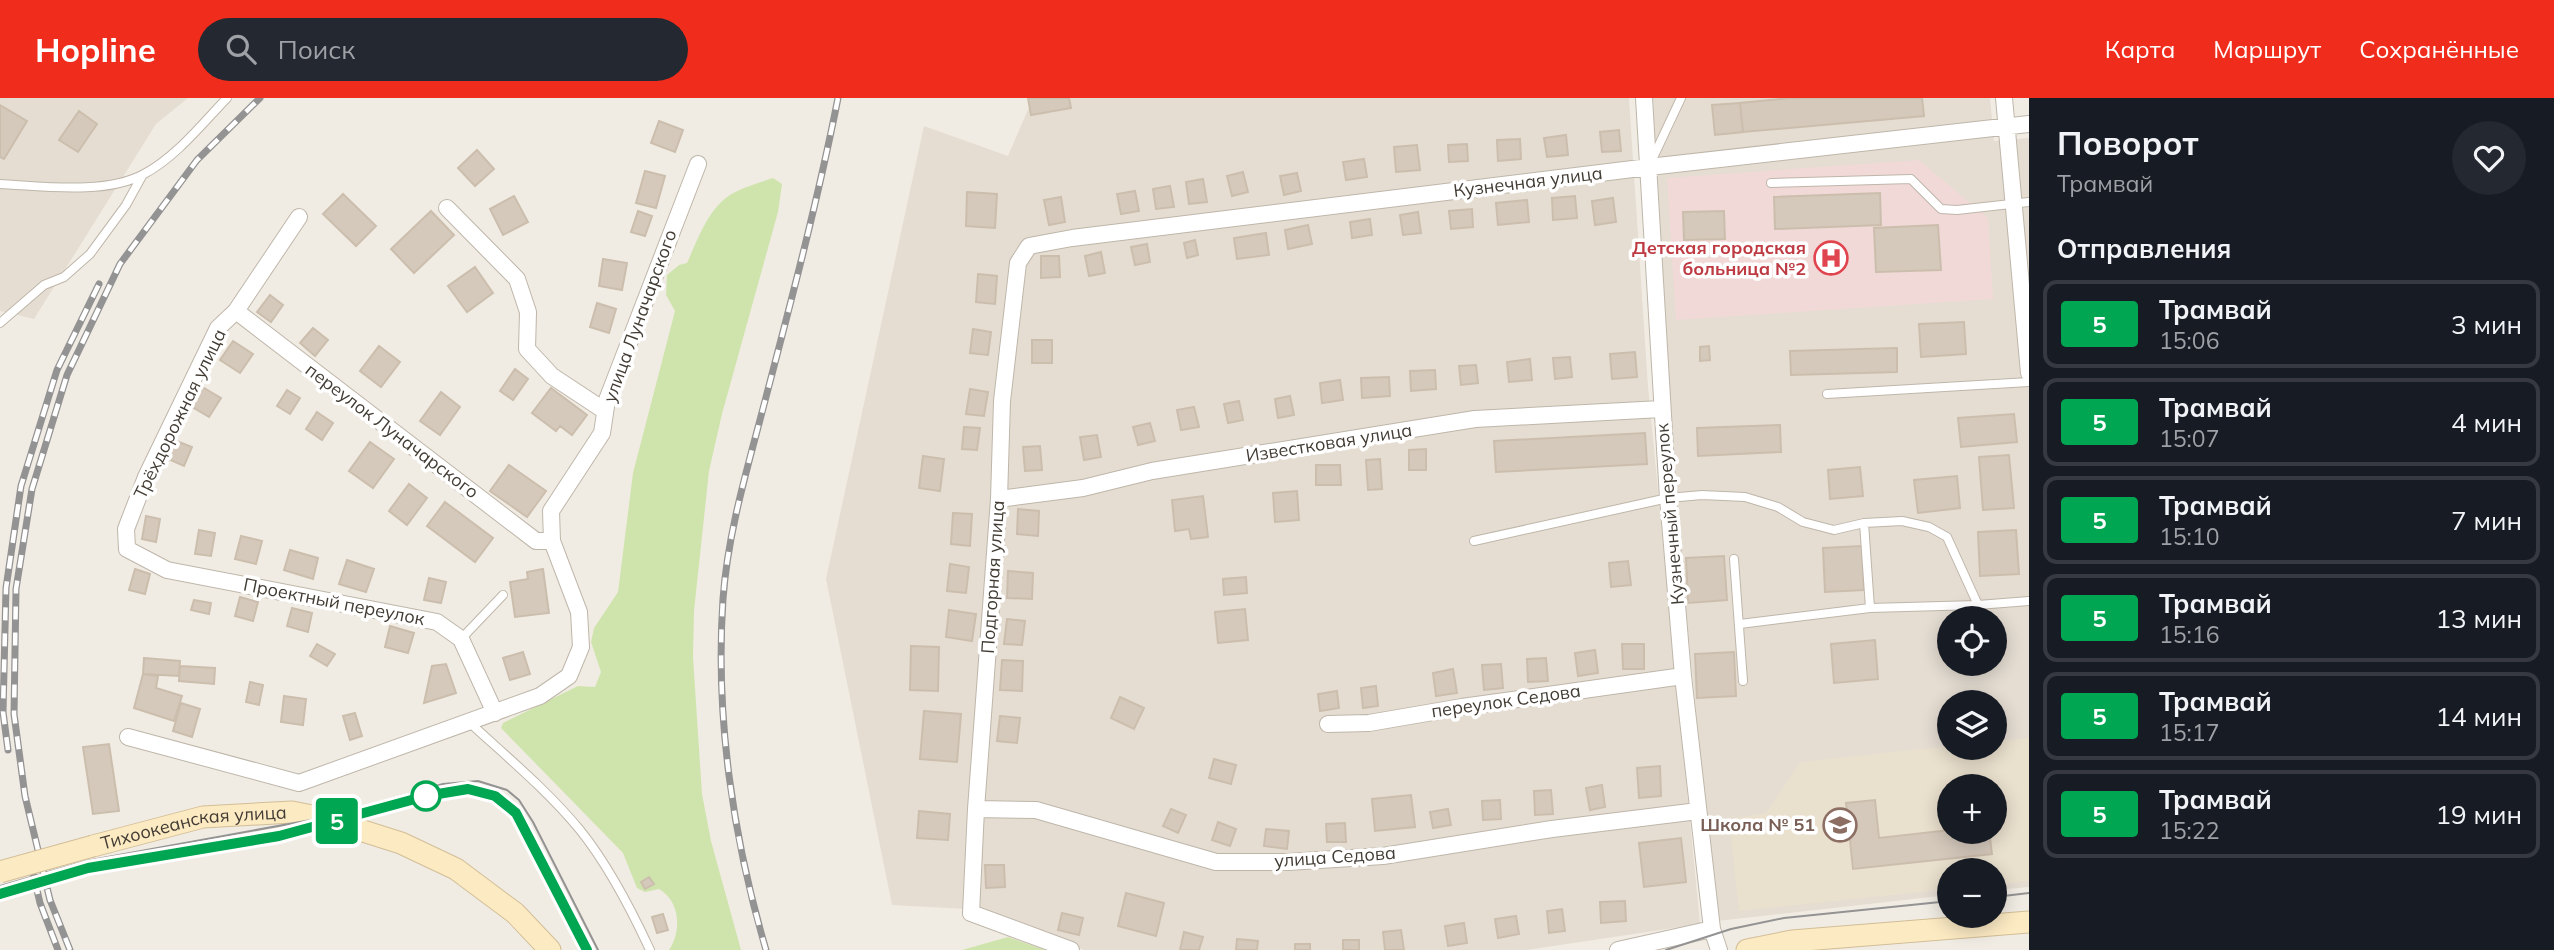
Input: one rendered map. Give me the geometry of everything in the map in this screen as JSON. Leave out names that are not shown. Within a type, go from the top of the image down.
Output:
[{"type":"main road","name":"Тихоокеанская улица","points":[[0,872],[203,817],[292,812],[322,818],[401,843],[456,869],[515,913],[550,950]]},
{"type":"main road","points":[[1747,950],[1793,941],[2029,922]]},
{"type":"street","name":"Кузнечный переулок","points":[[1644,98],[1661,409],[1683,676],[1712,929],[1719,950]]},
{"type":"street","points":[[2004,98],[2022,202],[2029,373]]},
{"type":"street","name":"Кузнечная улица","points":[[1029,246],[1072,238],[1649,167],[2029,124]]},
{"type":"street","name":"улица Луначарского","points":[[552,541],[551,512],[602,433],[607,400],[698,164]]},
{"type":"street","points":[[447,208],[517,279],[528,313],[527,349],[552,376],[605,411]]},
{"type":"street","name":"Трёхдорожная улица","points":[[127,548],[126,529],[146,477],[218,328],[236,311],[299,217]]},
{"type":"street","name":"Подгорная улица","points":[[1029,246],[1018,263],[1003,401],[999,499],[971,913],[1071,950]]},
{"type":"street","name":"переулок Луначарского","points":[[236,311],[536,541],[552,541]]},
{"type":"street","name":"Известковая улица","points":[[999,499],[1083,488],[1153,471],[1475,419],[1661,409]]},
{"type":"street","points":[[128,737],[299,783],[540,696],[569,676],[581,647],[579,612],[552,541]]},
{"type":"street","name":"Проектный переулок","points":[[127,548],[167,570],[437,622],[461,639]]},
{"type":"street","points":[[461,639],[495,713]]},
{"type":"street","name":"переулок Седова","points":[[1328,724],[1369,723],[1683,676]]},
{"type":"street","points":[[292,812],[299,783]]},
{"type":"street","name":"улица Седова","points":[[976,808],[1037,810],[1216,862],[1276,862],[1383,856],[1552,829],[1698,811]]},
{"type":"street","points":[[1618,950],[1712,929]]},
{"type":"lane","points":[[0,184],[34,187],[95,186],[118,184],[142,176],[160,164],[227,98]]},
{"type":"lane","points":[[1649,167],[1681,98]]},
{"type":"lane","points":[[0,323],[44,285],[64,277],[90,254],[126,205],[142,176]]},
{"type":"lane","points":[[1771,183],[1911,178],[1941,209],[1957,210],[2022,202]]},
{"type":"lane","points":[[1827,394],[2029,382]]},
{"type":"lane","points":[[1474,541],[1668,498],[1702,495],[1745,497],[1778,507],[1803,522],[1834,530],[1864,523],[1902,521],[1929,527],[1947,537],[1978,606],[2029,601]]},
{"type":"lane","points":[[1864,523],[1870,608]]},
{"type":"lane","points":[[1734,559],[1743,681]]},
{"type":"lane","points":[[461,639],[503,595]]},
{"type":"lane","points":[[1740,624],[1870,608],[1937,607]]},
{"type":"lane","points":[[469,722],[552,799],[582,832],[627,901],[650,950]]},
{"type":"shaded area","points":[[0,98],[188,98],[156,124],[34,319],[0,311]]},
{"type":"shaded area","points":[[1033,98],[1629,98],[1648,387],[1700,924],[1527,950],[1084,950],[985,910],[892,905],[826,579],[924,126],[1008,156]]},
{"type":"shaded area","points":[[1653,98],[1990,98],[1994,141],[2029,138],[2029,887],[2007,889],[2007,858],[1937,858],[1937,896],[1717,921],[1674,490]]},
{"type":"shaded area","name":"Детская городская больница №2","points":[[1919,160],[1988,218],[1993,299],[1676,320],[1667,178]]},
{"type":"shaded area","name":"Школа № 51","points":[[2029,738],[2029,881],[2007,884],[2007,858],[1937,858],[1937,890],[1739,911],[1729,819],[1766,813],[1800,762],[1937,747],[1937,760],[2007,760],[2007,740]]},
{"type":"green space","points":[[773,178],[782,184],[778,212],[722,414],[709,471],[694,611],[693,657],[702,794],[711,841],[741,950],[669,950],[676,934],[677,917],[666,894],[659,889],[645,892],[637,888],[623,853],[501,728],[503,723],[578,686],[595,687],[601,672],[591,642],[594,628],[618,592],[633,473],[675,311],[666,295],[667,275],[679,265],[687,263],[703,227],[720,203],[738,191]]},
{"type":"green space","points":[[1008,937],[1045,950],[962,950]]},
{"type":"building","points":[[1028,98],[1069,98],[1071,108],[1031,115]]},
{"type":"building","points":[[1790,98],[1922,98],[1924,116],[1743,132],[1740,103]]},
{"type":"building","points":[[1740,103],[1743,132],[1715,135],[1712,105]]},
{"type":"building","points":[[0,105],[27,121],[4,159],[0,157]]},
{"type":"building","points":[[79,111],[97,124],[78,152],[59,140]]},
{"type":"building","points":[[659,121],[683,130],[675,152],[651,143]]},
{"type":"building","points":[[1619,130],[1621,151],[1602,152],[1600,132]]},
{"type":"building","points":[[1566,135],[1568,155],[1547,157],[1544,138]]},
{"type":"building","points":[[1520,139],[1521,159],[1498,161],[1497,140]]},
{"type":"building","points":[[1467,144],[1468,161],[1449,162],[1448,145]]},
{"type":"building","points":[[1417,145],[1420,170],[1396,172],[1394,147]]},
{"type":"building","points":[[477,150],[494,169],[475,186],[458,168]]},
{"type":"building","points":[[1364,159],[1367,177],[1346,180],[1343,162]]},
{"type":"building","points":[[645,171],[665,176],[656,208],[636,203]]},
{"type":"building","points":[[1243,172],[1248,192],[1232,196],[1227,176]]},
{"type":"building","points":[[1297,173],[1301,191],[1284,195],[1280,176]]},
{"type":"building","points":[[1203,179],[1207,202],[1189,204],[1186,182]]},
{"type":"building","points":[[1170,186],[1174,207],[1156,209],[1153,189]]},
{"type":"building","points":[[1135,191],[1139,211],[1121,214],[1117,194]]},
{"type":"building","points":[[967,192],[997,194],[995,228],[966,226]]},
{"type":"building","points":[[1880,193],[1881,225],[1775,229],[1774,197]]},
{"type":"building","points":[[343,194],[376,226],[356,246],[323,214]]},
{"type":"building","points":[[514,196],[528,222],[503,235],[490,209]]},
{"type":"building","points":[[1575,196],[1577,218],[1553,220],[1552,198]]},
{"type":"building","points":[[1061,197],[1065,222],[1049,225],[1044,200]]},
{"type":"building","points":[[1613,198],[1616,222],[1595,225],[1592,201]]},
{"type":"building","points":[[1527,200],[1529,222],[1498,225],[1496,203]]},
{"type":"building","points":[[1472,209],[1473,227],[1451,229],[1449,211]]},
{"type":"building","points":[[431,211],[454,235],[414,273],[391,249]]},
{"type":"building","points":[[638,211],[652,216],[645,236],[631,232]]},
{"type":"building","points":[[1724,211],[1725,239],[1684,240],[1683,212]]},
{"type":"building","points":[[1418,212],[1421,233],[1403,235],[1400,215]]},
{"type":"building","points":[[1370,219],[1372,235],[1352,238],[1350,222]]},
{"type":"building","points":[[1308,225],[1312,244],[1288,249],[1285,230]]},
{"type":"building","points":[[1938,225],[1941,270],[1876,272],[1874,228]]},
{"type":"building","points":[[1266,233],[1269,255],[1237,259],[1234,238]]},
{"type":"building","points":[[1195,240],[1198,255],[1187,258],[1184,243]]},
{"type":"building","points":[[1147,244],[1150,262],[1135,265],[1131,247]]},
{"type":"building","points":[[1101,252],[1105,273],[1089,276],[1085,256]]},
{"type":"building","points":[[1041,256],[1059,256],[1060,277],[1041,278]]},
{"type":"building","points":[[603,259],[627,263],[622,290],[599,286]]},
{"type":"building","points":[[475,267],[493,293],[467,312],[448,286]]},
{"type":"building","points":[[978,274],[997,276],[995,304],[976,302]]},
{"type":"building","points":[[270,295],[283,305],[271,322],[257,312]]},
{"type":"building","points":[[597,303],[616,309],[609,333],[590,327]]},
{"type":"building","points":[[1964,322],[1966,354],[1921,357],[1919,324]]},
{"type":"building","points":[[313,328],[328,340],[315,356],[300,343]]},
{"type":"building","points":[[973,329],[991,332],[988,355],[970,353]]},
{"type":"building","points":[[1032,340],[1052,340],[1052,363],[1032,363]]},
{"type":"building","points":[[233,341],[253,354],[240,373],[220,360]]},
{"type":"building","points":[[379,346],[400,362],[381,387],[360,371]]},
{"type":"building","points":[[1709,346],[1710,360],[1700,361],[1700,347]]},
{"type":"building","points":[[1897,348],[1897,372],[1791,375],[1790,351]]},
{"type":"building","points":[[1635,352],[1637,377],[1612,379],[1610,354]]},
{"type":"building","points":[[1570,357],[1572,377],[1555,379],[1553,358]]},
{"type":"building","points":[[1530,359],[1532,380],[1509,382],[1507,362]]},
{"type":"building","points":[[1476,365],[1478,383],[1461,385],[1459,366]]},
{"type":"building","points":[[515,369],[528,379],[513,400],[500,391]]},
{"type":"building","points":[[1435,370],[1436,389],[1411,391],[1410,371]]},
{"type":"building","points":[[1389,377],[1390,396],[1362,398],[1361,378]]},
{"type":"building","points":[[1340,380],[1343,400],[1322,403],[1320,383]]},
{"type":"building","points":[[199,385],[221,398],[209,417],[187,404]]},
{"type":"building","points":[[551,388],[587,415],[572,435],[560,426],[556,431],[532,413]]},
{"type":"building","points":[[970,389],[988,392],[984,416],[966,414]]},
{"type":"building","points":[[287,390],[300,398],[290,414],[277,406]]},
{"type":"building","points":[[441,392],[460,407],[440,435],[420,421]]},
{"type":"building","points":[[1290,396],[1294,415],[1278,418],[1275,399]]},
{"type":"building","points":[[1239,401],[1243,420],[1228,423],[1224,404]]},
{"type":"building","points":[[1194,407],[1199,427],[1181,430],[1177,410]]},
{"type":"building","points":[[317,412],[333,423],[322,440],[306,429]]},
{"type":"building","points":[[2014,414],[2017,442],[1961,447],[1958,418]]},
{"type":"building","points":[[1150,423],[1155,441],[1138,445],[1133,427]]},
{"type":"building","points":[[1780,425],[1781,452],[1698,456],[1697,428]]},
{"type":"building","points":[[964,427],[980,428],[977,450],[962,449]]},
{"type":"building","points":[[1645,433],[1647,464],[1496,472],[1494,441]]},
{"type":"building","points":[[1097,435],[1101,457],[1084,460],[1080,437]]},
{"type":"building","points":[[174,440],[192,447],[184,466],[166,458]]},
{"type":"building","points":[[370,442],[394,459],[373,488],[349,471]]},
{"type":"building","points":[[1040,446],[1042,470],[1025,471],[1023,447]]},
{"type":"building","points":[[1426,449],[1426,470],[1409,470],[1409,450]]},
{"type":"building","points":[[2009,455],[2014,508],[1983,510],[1979,457]]},
{"type":"building","points":[[923,456],[944,459],[940,491],[919,488]]},
{"type":"building","points":[[1380,459],[1382,489],[1368,490],[1366,460]]},
{"type":"building","points":[[509,465],[546,491],[527,517],[490,491]]},
{"type":"building","points":[[1316,465],[1340,465],[1341,485],[1316,485]]},
{"type":"building","points":[[1860,467],[1863,496],[1830,499],[1828,470]]},
{"type":"building","points":[[1957,476],[1960,508],[1918,513],[1914,480]]},
{"type":"building","points":[[409,484],[427,498],[407,525],[389,511]]},
{"type":"building","points":[[1297,491],[1299,520],[1275,522],[1273,493]]},
{"type":"building","points":[[1203,496],[1208,537],[1191,539],[1189,529],[1175,531],[1172,500]]},
{"type":"building","points":[[445,502],[493,538],[475,562],[427,526]]},
{"type":"building","points":[[1018,509],[1039,511],[1038,536],[1017,534]]},
{"type":"building","points":[[953,513],[972,514],[970,546],[951,544]]},
{"type":"building","points":[[146,516],[160,519],[156,542],[142,539]]},
{"type":"building","points":[[199,530],[215,533],[211,556],[195,554]]},
{"type":"building","points":[[2016,530],[2019,574],[1980,576],[1978,532]]},
{"type":"building","points":[[241,536],[262,541],[256,564],[235,559]]},
{"type":"building","points":[[1862,546],[1864,590],[1825,592],[1823,548]]},
{"type":"building","points":[[290,550],[318,558],[313,579],[284,570]]},
{"type":"building","points":[[1724,556],[1727,600],[1688,603],[1686,558]]},
{"type":"building","points":[[347,560],[374,569],[366,592],[339,584]]},
{"type":"building","points":[[1628,561],[1631,585],[1611,587],[1609,563]]},
{"type":"building","points":[[950,564],[969,567],[966,593],[947,591]]},
{"type":"building","points":[[135,569],[150,574],[145,594],[129,590]]},
{"type":"building","points":[[543,569],[549,613],[515,617],[510,582],[528,579],[527,572]]},
{"type":"building","points":[[1008,571],[1033,573],[1032,599],[1007,598]]},
{"type":"building","points":[[1246,577],[1247,593],[1224,595],[1223,579]]},
{"type":"building","points":[[429,578],[446,582],[441,603],[424,600]]},
{"type":"building","points":[[240,597],[258,602],[253,621],[235,616]]},
{"type":"building","points":[[194,600],[211,603],[209,614],[191,610]]},
{"type":"building","points":[[292,608],[312,613],[308,632],[287,626]]},
{"type":"building","points":[[1245,609],[1248,640],[1218,643],[1215,612]]},
{"type":"building","points":[[949,610],[976,614],[972,641],[946,637]]},
{"type":"building","points":[[1007,619],[1025,621],[1022,645],[1004,644]]},
{"type":"building","points":[[390,626],[414,633],[408,653],[385,647]]},
{"type":"building","points":[[1875,640],[1878,679],[1834,683],[1831,644]]},
{"type":"building","points":[[317,644],[335,654],[327,666],[310,656]]},
{"type":"building","points":[[1622,644],[1644,644],[1644,669],[1623,669]]},
{"type":"building","points":[[911,646],[939,647],[938,691],[910,690]]},
{"type":"building","points":[[1595,650],[1598,673],[1578,676],[1575,653]]},
{"type":"building","points":[[523,652],[530,674],[510,680],[503,658]]},
{"type":"building","points":[[1734,652],[1736,696],[1697,698],[1695,654]]},
{"type":"building","points":[[144,658],[180,661],[179,676],[143,674]]},
{"type":"building","points":[[1546,658],[1548,681],[1528,682],[1527,659]]},
{"type":"building","points":[[1002,660],[1023,661],[1022,691],[1000,690]]},
{"type":"building","points":[[446,664],[456,693],[424,703],[432,666]]},
{"type":"building","points":[[1501,664],[1503,688],[1484,690],[1482,665]]},
{"type":"building","points":[[180,666],[215,668],[214,684],[179,681]]},
{"type":"building","points":[[1453,669],[1457,693],[1436,696],[1433,673]]},
{"type":"building","points":[[143,674],[158,676],[156,688],[182,696],[174,721],[134,708]]},
{"type":"building","points":[[250,682],[263,685],[259,705],[246,702]]},
{"type":"building","points":[[1376,686],[1378,706],[1363,708],[1361,688]]},
{"type":"building","points":[[1337,691],[1339,708],[1320,711],[1318,694]]},
{"type":"building","points":[[284,696],[306,699],[303,725],[281,722]]},
{"type":"building","points":[[1120,697],[1144,708],[1134,729],[1111,718]]},
{"type":"building","points":[[181,703],[200,709],[192,737],[173,731]]},
{"type":"building","points":[[924,711],[961,714],[957,762],[920,759]]},
{"type":"building","points":[[355,713],[362,736],[350,740],[343,716]]},
{"type":"building","points":[[1000,716],[1020,718],[1017,743],[997,741]]},
{"type":"building","points":[[109,744],[119,811],[93,814],[83,747]]},
{"type":"building","points":[[1214,759],[1236,765],[1231,784],[1209,778]]},
{"type":"building","points":[[1660,766],[1661,796],[1639,798],[1637,768]]},
{"type":"building","points":[[1602,785],[1605,807],[1590,810],[1586,788]]},
{"type":"building","points":[[1551,790],[1553,814],[1535,815],[1534,791]]},
{"type":"building","points":[[1411,795],[1415,827],[1375,831],[1372,799]]},
{"type":"building","points":[[1500,800],[1501,819],[1483,820],[1482,801]]},
{"type":"building","points":[[1875,800],[1879,838],[1937,831],[1937,844],[1991,844],[1992,854],[1853,869],[1846,803]]},
{"type":"building","points":[[1171,809],[1186,815],[1178,833],[1163,826]]},
{"type":"building","points":[[1448,809],[1451,825],[1433,828],[1430,812]]},
{"type":"building","points":[[919,811],[950,814],[948,840],[917,838]]},
{"type":"building","points":[[1218,822],[1236,829],[1230,846],[1212,840]]},
{"type":"building","points":[[1345,823],[1346,842],[1327,842],[1326,824]]},
{"type":"building","points":[[1266,829],[1289,831],[1287,849],[1264,846]]},
{"type":"building","points":[[1681,838],[1686,882],[1644,887],[1639,843]]},
{"type":"building","points":[[985,865],[1004,865],[1005,887],[986,888]]},
{"type":"building","points":[[649,877],[654,884],[645,889],[641,882]]},
{"type":"building","points":[[1126,893],[1164,903],[1156,936],[1118,926]]},
{"type":"building","points":[[1625,901],[1626,921],[1601,923],[1600,902]]},
{"type":"building","points":[[1562,909],[1565,931],[1549,933],[1547,911]]},
{"type":"building","points":[[1062,913],[1083,918],[1079,935],[1058,930]]},
{"type":"building","points":[[663,914],[668,930],[657,933],[652,917]]},
{"type":"building","points":[[1516,916],[1519,934],[1498,938],[1495,919]]},
{"type":"building","points":[[1464,923],[1467,943],[1448,946],[1445,926]]},
{"type":"building","points":[[1401,930],[1404,950],[1385,950],[1383,932]]},
{"type":"building","points":[[1184,932],[1203,937],[1199,950],[1180,950]]},
{"type":"building","points":[[1237,939],[1258,941],[1257,950],[1236,950]]},
{"type":"building","points":[[1343,940],[1359,940],[1359,950],[1343,950]]},
{"type":"building","points":[[1295,944],[1310,944],[1310,950],[1295,950]]},
{"type":"tram line","points":[[0,886],[86,861],[322,818],[443,784],[478,781],[507,790],[519,800],[533,822],[598,950]]},
{"type":"tram line","name":"5","points":[[0,894],[88,868],[279,836],[426,796],[468,789],[495,796],[516,813],[587,950]]},
{"type":"tram line","points":[[481,791],[507,805],[524,828]]},
{"type":"tram line","points":[[2007,896],[2029,893]]},
{"type":"tram line","points":[[1666,950],[1731,929],[1784,918],[1937,902]]},
{"type":"railway","points":[[70,950],[50,900],[25,796],[14,714],[16,589],[32,489],[67,375],[120,264],[197,160],[260,98]]},
{"type":"railway","points":[[766,950],[744,864],[729,776],[722,687],[723,599],[729,548],[740,497],[804,248],[838,98]]},
{"type":"railway","points":[[8,750],[3,712],[6,588],[21,486],[57,370],[99,284]]},
{"type":"railway","points":[[29,856],[40,903],[58,950]]},
{"type":"place","name":"Детская городская больница №2","points":[[1831,258]]},
{"type":"place","name":"Школа № 51","points":[[1840,825]]}]
